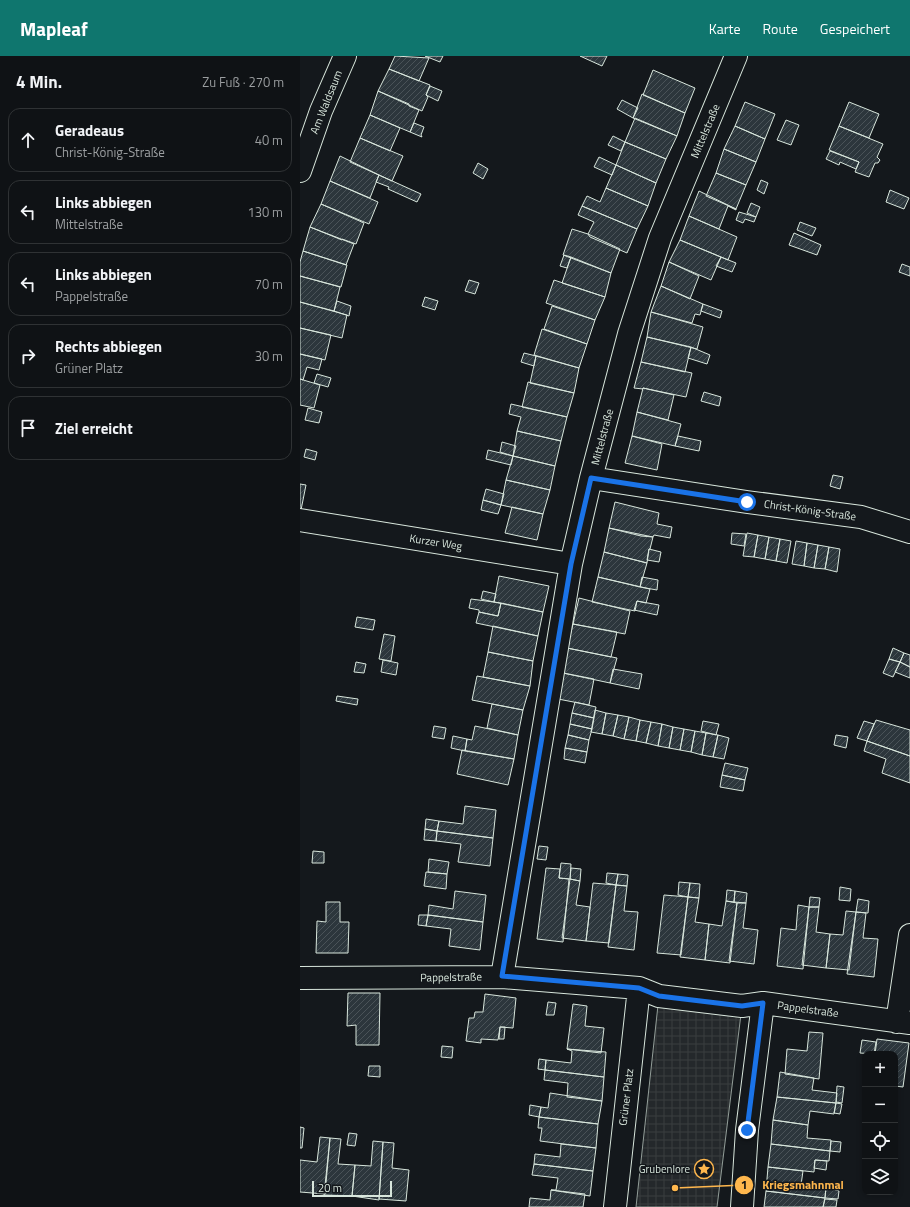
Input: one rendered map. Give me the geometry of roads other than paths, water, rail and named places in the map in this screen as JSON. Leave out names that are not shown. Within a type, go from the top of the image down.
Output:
[{"type":"street","name":"Am Waldsaum","points":[[300,171],[321,111],[344,56]]},
{"type":"street","name":"Mittelstraße","points":[[502,976],[571,564],[591,478],[629,334],[660,238],[736,56]]},
{"type":"street","name":"Christ-König-Straße","points":[[591,478],[747,502],[861,517],[910,532]]},
{"type":"street","name":"Kurzer Weg","points":[[300,520],[571,564]]},
{"type":"street","points":[[904,1022],[910,935]]},
{"type":"street","name":"Pappelstraße","points":[[300,978],[502,976],[639,988],[659,996],[742,1006],[763,1003],[904,1022]]},
{"type":"street","name":"Grüner Platz","points":[[615,1207],[639,988]]},
{"type":"street","points":[[742,1207],[747,1130],[763,1003]]},
{"type":"place","name":"Grubenlore","points":[[704,1169]]},
{"type":"place","name":"Kriegsmahnmal","points":[[675,1188]]}]
